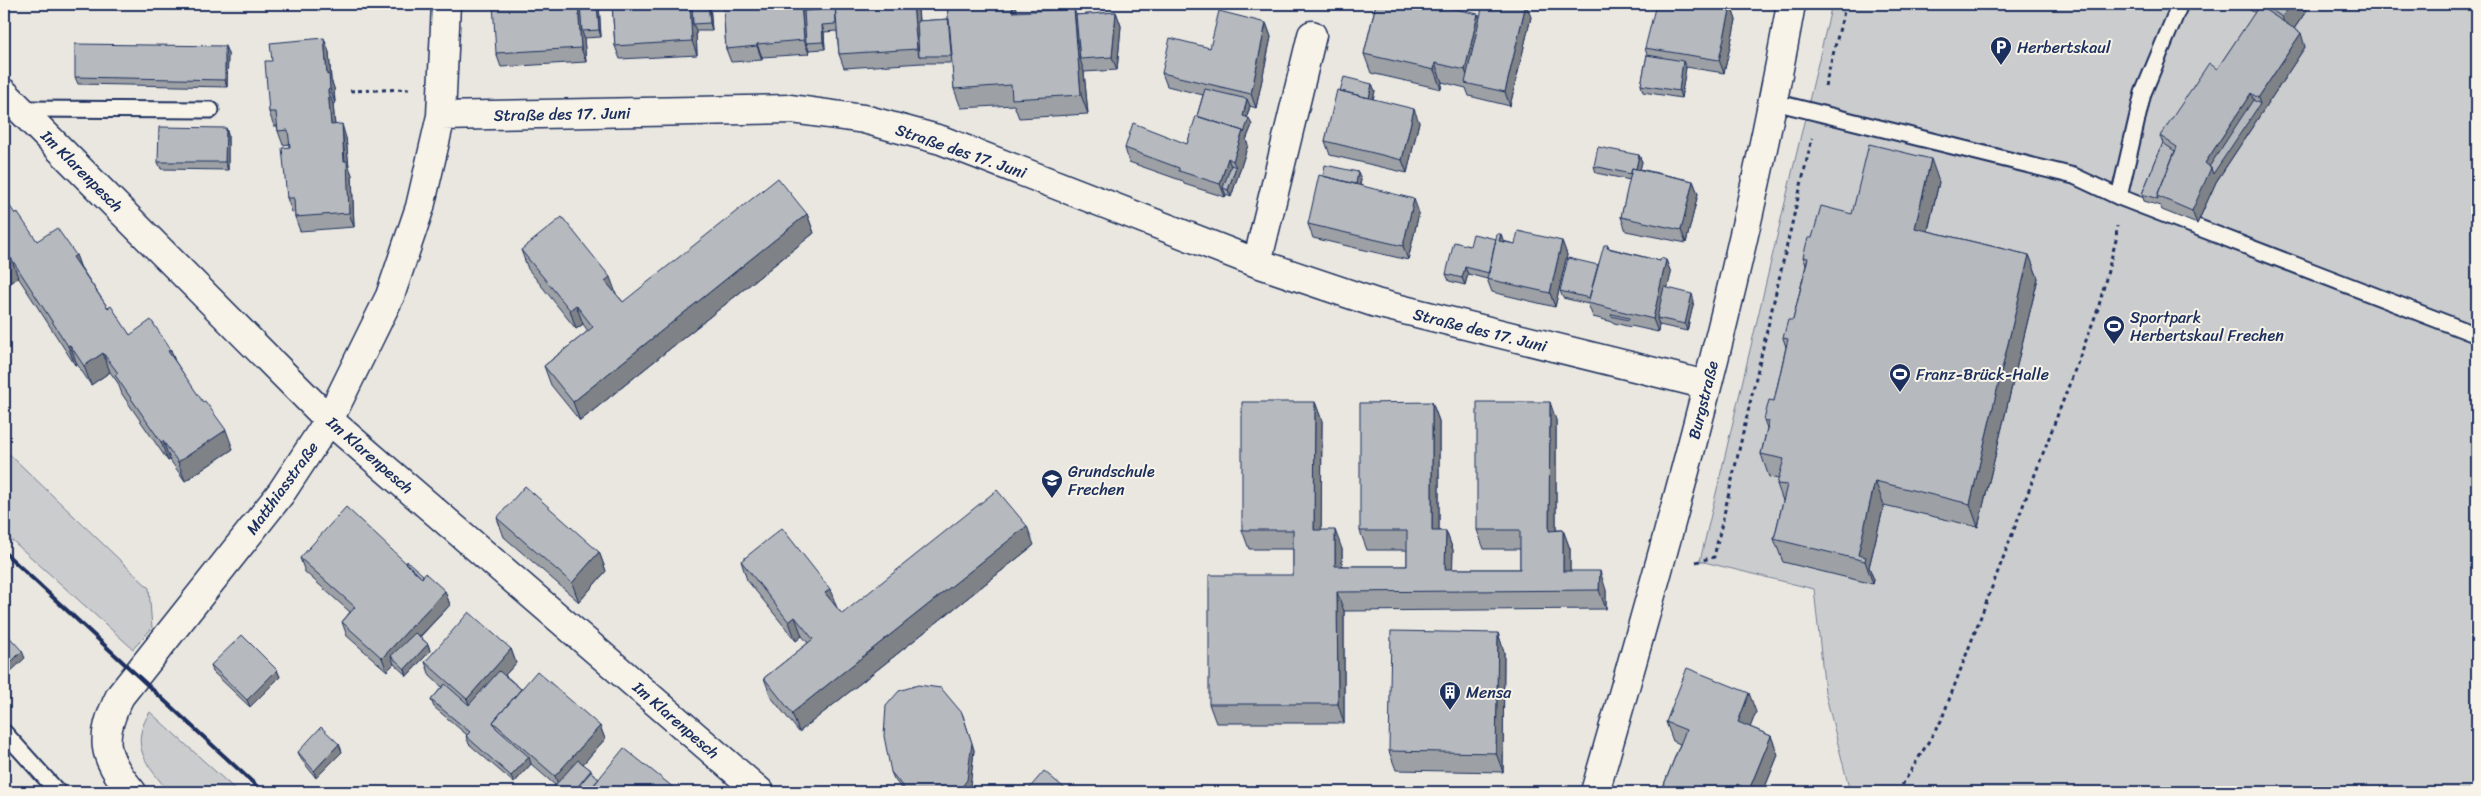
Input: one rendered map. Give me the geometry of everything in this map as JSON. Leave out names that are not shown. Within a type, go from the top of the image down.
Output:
[{"type":"street","name":"Matthiasstraße","points":[[132,792],[116,772],[108,756],[107,736],[110,718],[120,696],[281,493],[329,420],[390,296],[420,207],[441,116],[446,4]]},
{"type":"street","name":"Burgstraße","points":[[1595,792],[1665,551],[1707,385],[1774,102],[1791,4]]},
{"type":"street","points":[[1257,263],[1312,35]]},
{"type":"street","name":"Im Klarenpesch","points":[[12,101],[329,420],[760,792]]},
{"type":"street","name":"Straße des 17. Juni","points":[[441,116],[791,109],[864,119],[941,140],[1257,263],[1376,303],[1707,385]]},
{"type":"lane","points":[[2119,198],[2143,93],[2180,4]]},
{"type":"lane","points":[[12,101],[211,110]]},
{"type":"lane","points":[[1774,102],[2074,176],[2119,198],[2477,335]]},
{"type":"lane","points":[[4,732],[58,792]]},
{"type":"path","points":[[1688,564],[1714,557],[1818,113],[1846,4]]},
{"type":"path","points":[[350,90],[442,88]]},
{"type":"path","points":[[1898,792],[1941,721],[2098,309],[2116,240],[2119,198]]},
{"type":"shaded area","name":"Sportpark Herbertskaul Frechen","points":[[1832,4],[2477,4],[2477,792],[1850,792],[1825,692],[1814,589],[1700,561]]},
{"type":"shaded area","points":[[4,449],[149,588],[152,628],[133,649],[4,533]]},
{"type":"shaded area","points":[[150,712],[238,792],[169,792],[143,755],[141,735]]},
{"type":"building","points":[[493,4],[578,4],[581,48],[496,53]]},
{"type":"building","points":[[580,4],[597,4],[599,30],[582,31]]},
{"type":"building","points":[[612,4],[690,4],[692,41],[615,46]]},
{"type":"building","points":[[692,4],[708,4],[710,23],[693,24]]},
{"type":"building","points":[[723,4],[801,4],[804,40],[726,49]]},
{"type":"building","points":[[820,4],[835,4],[836,24],[822,25],[823,42],[806,43],[804,11],[820,10]]},
{"type":"building","points":[[835,4],[913,4],[917,49],[839,54]]},
{"type":"building","points":[[947,4],[1012,4],[1013,12],[1074,9],[1081,95],[1012,99],[1011,85],[954,89]]},
{"type":"building","points":[[1376,4],[1432,4],[1478,14],[1465,70],[1435,63],[1434,70],[1364,54]]},
{"type":"building","points":[[1483,4],[1526,4],[1505,92],[1465,83]]},
{"type":"building","points":[[1656,4],[1715,4],[1731,6],[1719,60],[1645,48]]},
{"type":"building","points":[[2263,4],[2291,4],[2282,17]]},
{"type":"building","points":[[2259,6],[2301,33],[2258,98],[2251,93],[2205,163],[2211,168],[2192,211],[2157,196],[2177,147],[2160,136],[2209,63],[2217,69]]},
{"type":"building","points":[[1219,11],[1266,23],[1251,94],[1162,73],[1170,38],[1210,48]]},
{"type":"building","points":[[1116,12],[1112,57],[1080,59],[1076,15]]},
{"type":"building","points":[[949,19],[952,56],[919,56],[917,21]]},
{"type":"building","points":[[324,38],[327,75],[329,74],[330,89],[328,90],[331,125],[342,124],[344,161],[347,161],[349,213],[295,217],[294,198],[287,198],[282,148],[290,147],[288,130],[278,131],[276,112],[269,112],[265,61],[272,61],[270,43]]},
{"type":"building","points":[[75,44],[225,46],[225,80],[75,77]]},
{"type":"building","points":[[1647,55],[1683,61],[1679,91],[1641,85]]},
{"type":"building","points":[[1344,77],[1372,84],[1369,98],[1340,91]]},
{"type":"building","points":[[1205,89],[1247,99],[1243,116],[1249,118],[1244,133],[1243,131],[1197,116]]},
{"type":"building","points":[[1337,90],[1414,109],[1402,160],[1325,141]]},
{"type":"building","points":[[2253,100],[2260,104],[2213,174],[2209,167]]},
{"type":"building","points":[[1196,116],[1243,131],[1233,161],[1228,158],[1220,184],[1179,171],[1179,168],[1125,148],[1133,123],[1187,144]]},
{"type":"building","points":[[159,127],[226,128],[225,162],[158,162]]},
{"type":"building","points":[[2163,143],[2175,151],[2157,196],[2158,199],[2142,194]]},
{"type":"building","name":"Franz-Brück-Halle","points":[[1869,144],[1931,159],[1915,228],[2029,255],[1970,504],[1875,481],[1858,555],[1866,557],[1865,561],[1774,539],[1787,485],[1777,484],[1784,459],[1761,454],[1769,421],[1764,420],[1769,400],[1774,401],[1788,339],[1783,338],[1788,320],[1793,320],[1808,258],[1803,257],[1808,238],[1812,238],[1821,206],[1852,214]]},
{"type":"building","points":[[1598,147],[1639,155],[1636,169],[1632,168],[1631,174],[1594,166]]},
{"type":"building","points":[[1231,165],[1236,167],[1228,190],[1223,188]]},
{"type":"building","points":[[1325,165],[1358,172],[1356,184],[1323,176]]},
{"type":"building","points":[[1632,168],[1693,181],[1681,230],[1621,217]]},
{"type":"building","points":[[1319,175],[1414,199],[1403,246],[1308,224]]},
{"type":"building","points":[[778,178],[807,214],[573,402],[544,366],[593,327],[576,305],[570,310],[521,250],[562,217],[610,277],[605,281],[623,302]]},
{"type":"building","points":[[4,197],[37,241],[57,228],[76,255],[73,257],[108,308],[111,306],[130,335],[151,320],[171,350],[168,351],[203,402],[205,401],[226,430],[178,462],[163,441],[161,442],[115,375],[118,373],[103,353],[84,366],[70,345],[68,346],[11,258],[4,263]]},
{"type":"building","points":[[1518,231],[1562,241],[1550,293],[1487,279],[1497,234],[1501,234],[1499,241],[1515,244]]},
{"type":"building","points":[[1473,234],[1496,239],[1489,273],[1465,267],[1462,278],[1446,274],[1454,242],[1470,246]]},
{"type":"building","points":[[1604,245],[1608,245],[1607,248],[1660,261],[1661,258],[1666,260],[1653,319],[1588,303]]},
{"type":"building","points":[[1568,258],[1598,265],[1589,298],[1560,291]]},
{"type":"building","points":[[1664,287],[1692,294],[1685,324],[1657,318]]},
{"type":"building","points":[[1612,314],[1629,318],[1629,320],[1611,316]]},
{"type":"building","points":[[1242,402],[1315,402],[1314,530],[1335,530],[1335,566],[1407,566],[1407,531],[1360,531],[1360,403],[1432,402],[1432,531],[1446,531],[1445,569],[1520,569],[1520,530],[1477,530],[1477,402],[1550,402],[1549,531],[1563,530],[1563,571],[1600,571],[1599,590],[1337,592],[1338,704],[1209,704],[1209,575],[1293,575],[1293,530],[1242,530]]},
{"type":"building","points":[[525,486],[599,552],[572,583],[497,518]]},
{"type":"building","points":[[997,490],[1027,526],[792,713],[764,678],[813,639],[795,617],[789,622],[741,561],[782,528],[830,589],[825,593],[842,614]]},
{"type":"building","points":[[346,507],[422,578],[425,573],[445,591],[382,658],[342,622],[355,607],[300,558]]},
{"type":"building","points":[[407,561],[423,575],[422,578],[406,563]]},
{"type":"building","points":[[469,612],[511,649],[467,699],[425,662]]},
{"type":"building","points":[[4,631],[22,651],[4,669]]},
{"type":"building","name":"Mensa","points":[[1391,631],[1498,633],[1496,753],[1389,751]]},
{"type":"building","points":[[415,633],[428,644],[405,669],[391,656]]},
{"type":"building","points":[[242,635],[277,670],[247,700],[211,665]]},
{"type":"building","points":[[1687,668],[1749,693],[1738,722],[1771,736],[1749,790],[1737,784],[1734,792],[1661,792],[1686,730],[1666,722]]},
{"type":"building","points":[[499,671],[521,689],[493,722],[496,728],[529,757],[511,776],[466,736],[470,732],[431,700],[445,684],[469,705]]},
{"type":"building","points":[[537,671],[600,726],[555,776],[493,722]]},
{"type":"building","points":[[918,685],[941,688],[962,713],[972,743],[967,780],[958,792],[907,792],[891,772],[884,736],[886,706],[899,691]]},
{"type":"building","points":[[321,727],[339,744],[314,771],[298,752]]},
{"type":"building","points":[[624,748],[679,792],[588,792]]},
{"type":"building","points":[[578,760],[591,770],[575,790],[591,772],[599,779],[588,792],[549,792]]},
{"type":"building","points":[[1044,771],[1069,792],[1026,792]]},
{"type":"railway","points":[[4,552],[263,792]]},
{"type":"place","name":"Herbertskaul","points":[[2001,66]]},
{"type":"place","name":"Sportpark Herbertskaul Frechen","points":[[2114,345]]},
{"type":"place","name":"Franz-Brück-Halle","points":[[1900,393]]},
{"type":"place","name":"Grundschule Frechen","points":[[1052,499]]},
{"type":"place","name":"Mensa","points":[[1450,711]]}]
